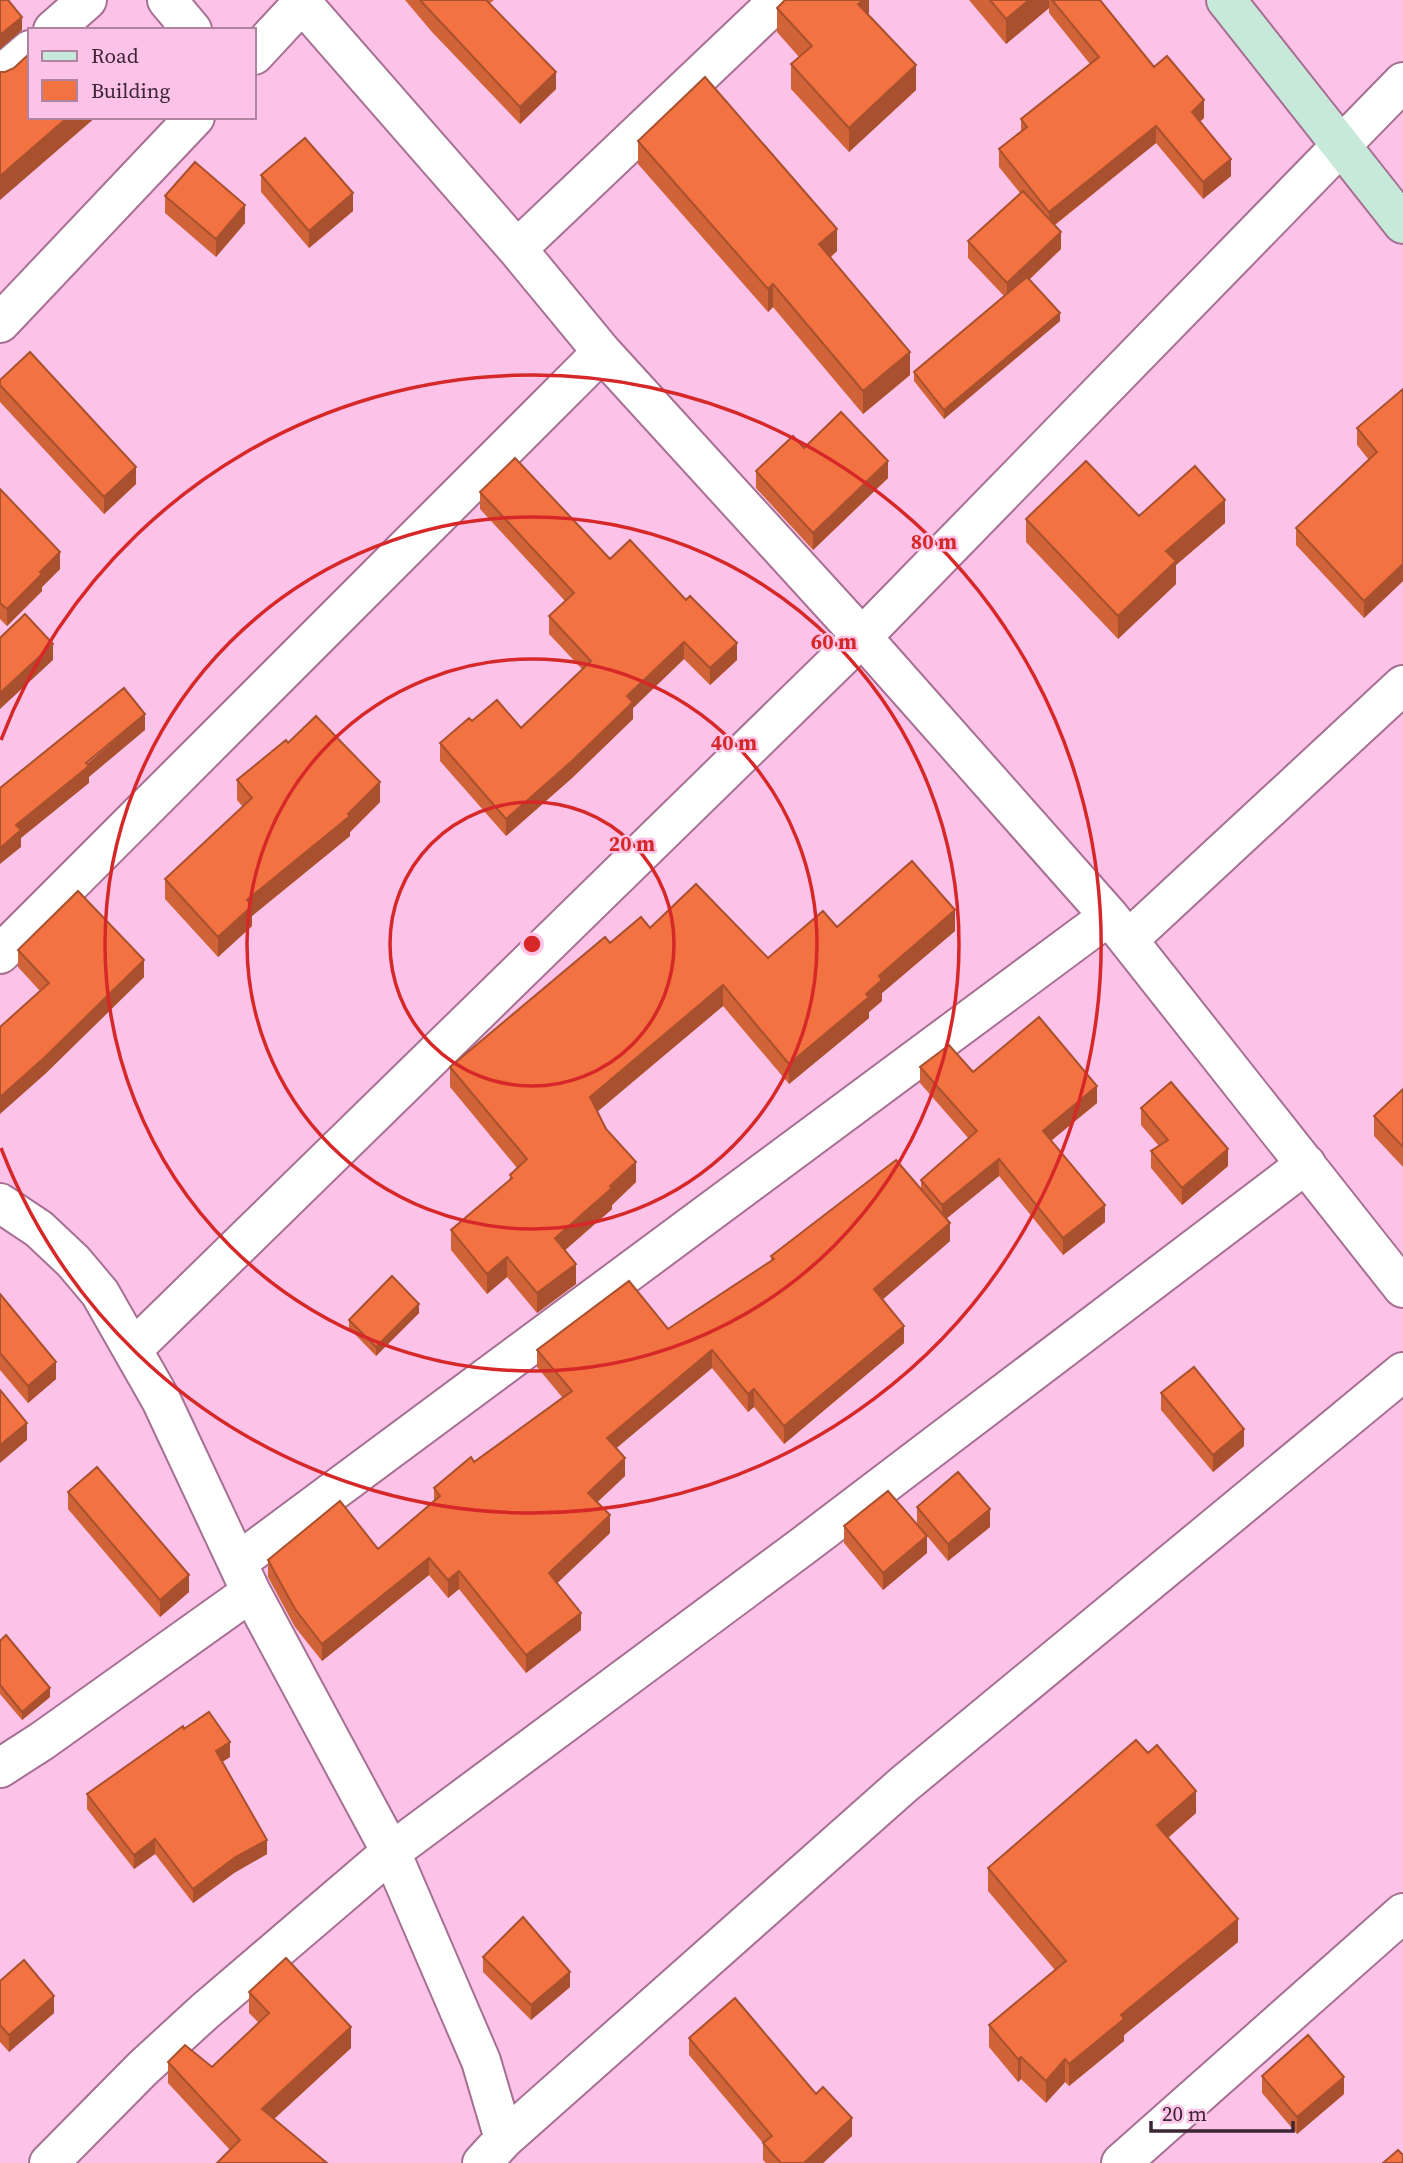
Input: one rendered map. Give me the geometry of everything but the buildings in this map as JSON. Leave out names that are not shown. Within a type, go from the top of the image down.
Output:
[{"type":"street","points":[[55,28],[87,0]]},
{"type":"street","points":[[167,0],[190,28]]},
{"type":"street","points":[[517,249],[779,0]]},
{"type":"street","points":[[1226,0],[1403,224]]},
{"type":"street","points":[[256,53],[304,1],[602,352],[862,637],[1119,928],[1403,1288]]},
{"type":"street","points":[[0,76],[28,52]]},
{"type":"street","points":[[133,1349],[862,637],[1403,82]]},
{"type":"street","points":[[0,323],[193,119]]},
{"type":"street","points":[[0,954],[602,352]]},
{"type":"street","points":[[0,1768],[42,1741],[244,1577],[1119,928],[1403,685]]},
{"type":"street","points":[[49,2163],[143,2068],[204,2012],[391,1852],[803,1546],[1307,1164]]},
{"type":"street","points":[[0,1203],[39,1229],[73,1261],[100,1293],[161,1400],[244,1577],[391,1852],[481,2061],[493,2151]]},
{"type":"street","points":[[493,2151],[903,1785],[1403,1372]]},
{"type":"street","points":[[1121,2163],[1403,1913]]}]
